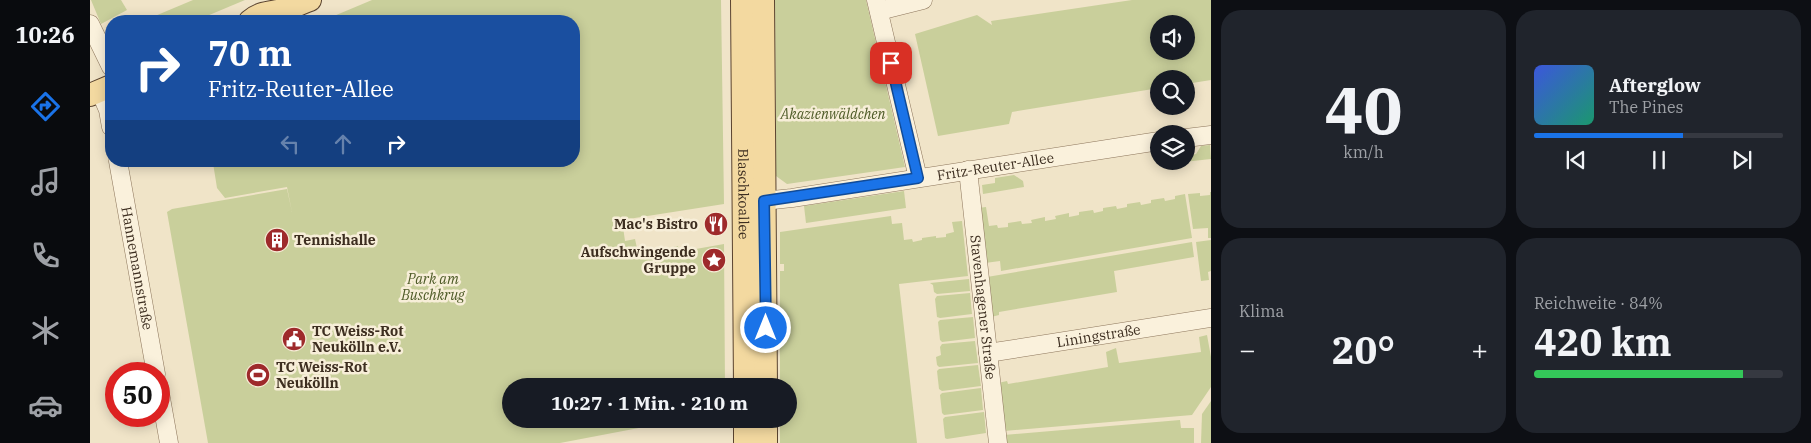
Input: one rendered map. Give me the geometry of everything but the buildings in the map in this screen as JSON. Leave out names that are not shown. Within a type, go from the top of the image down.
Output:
[{"type":"main road","points":[[258,15],[266,12],[280,15],[310,0]]},
{"type":"main road","name":"Blaschkoallee","points":[[742,0],[765,378]]},
{"type":"main road","name":"Blaschkoallee","points":[[745,378],[763,0]]},
{"type":"main road","points":[[745,428],[745,443]]},
{"type":"main road","points":[[766,428],[766,443]]},
{"type":"street","points":[[918,178],[878,5],[923,0]]},
{"type":"street","points":[[90,24],[105,55]]},
{"type":"street","points":[[100,91],[105,103]]},
{"type":"street","points":[[1195,137],[1211,135]]},
{"type":"street","name":"Fritz-Reuter-Allee","points":[[754,202],[1150,142]]},
{"type":"street","name":"Hannemannstraße","points":[[119,167],[154,362]]},
{"type":"street","name":"Stavenhagener Straße","points":[[968,170],[998,443]]},
{"type":"street","name":"Liningstraße","points":[[988,354],[1211,318]]},
{"type":"street","points":[[166,427],[169,443]]},
{"type":"green space","points":[[91,0],[121,0],[127,10],[118,15],[105,15],[105,22],[101,24]]},
{"type":"green space","points":[[193,0],[245,0],[209,15],[157,15]]},
{"type":"green space","name":"Park am Buschkrug","points":[[372,0],[721,0],[724,204],[622,220],[625,241],[635,239],[638,253],[678,246],[679,252],[724,244],[725,378],[502,378],[502,428],[639,428],[560,443],[208,443],[167,212],[172,209],[287,189],[292,212],[287,187],[225,198],[217,188],[214,167],[580,167],[580,15],[336,15]]},
{"type":"green space","name":"Akazienwäldchen","points":[[775,0],[866,0],[905,167],[787,184],[776,176]]},
{"type":"green space","points":[[1132,0],[1211,0],[1211,80],[1195,83],[1195,70],[1150,70],[1150,89],[1012,112],[1009,124],[938,136],[915,34],[977,15],[992,25],[991,21]]},
{"type":"green space","points":[[1210,145],[1211,159],[1195,161],[1195,154],[1201,146]]},
{"type":"green space","points":[[1014,175],[1023,181],[1024,187],[983,194],[982,185],[995,183],[995,178]]},
{"type":"green space","points":[[904,191],[906,208],[806,223],[804,206]]},
{"type":"green space","points":[[1210,192],[1211,238],[1208,238],[1208,228],[1193,229],[1188,194],[1200,193],[1200,196],[1210,195]]},
{"type":"green space","points":[[1185,194],[1192,238],[1001,271],[1000,261],[985,263],[978,208],[986,207],[989,226],[997,225],[998,228],[1008,227],[1008,223],[1021,221],[1022,224],[1032,223],[1031,220],[1045,217],[1045,221],[1056,219],[1055,216],[1069,213],[1069,217],[1079,215],[1079,212],[1093,210],[1094,213],[1103,211],[1103,208],[1116,206],[1117,209],[1127,207],[1127,204],[1140,202],[1141,205],[1151,203],[1151,200],[1164,198],[1165,201]]},
{"type":"green space","points":[[891,216],[892,224],[902,223],[904,240],[912,239],[913,242],[922,240],[922,238],[946,237],[946,234],[954,232],[952,222],[962,221],[968,276],[899,284],[917,443],[780,443],[780,428],[797,428],[797,378],[780,378],[780,271],[784,271],[784,264],[780,264],[780,232]]},
{"type":"green space","points":[[1211,240],[1211,271],[1208,272],[1209,280],[1201,281],[1196,242]]},
{"type":"green space","points":[[1192,242],[1194,257],[1114,271],[1117,292],[999,312],[999,315],[991,317],[987,277]]},
{"type":"green space","points":[[969,279],[970,291],[937,294],[930,283]]},
{"type":"green space","points":[[970,293],[972,314],[937,317],[935,299],[937,296]]},
{"type":"green space","points":[[973,317],[975,338],[942,342],[940,340],[938,322],[940,320]]},
{"type":"green space","points":[[1207,335],[1211,357],[1211,387],[1192,415],[1004,431],[998,383],[1007,381],[1008,384],[1108,367],[1106,352],[1116,348],[1119,363],[1201,352],[1199,337]]},
{"type":"green space","points":[[975,341],[978,363],[939,367],[937,365],[936,357],[941,355],[940,347],[942,344]]},
{"type":"green space","points":[[978,365],[981,386],[942,391],[939,389],[937,371],[939,369]]},
{"type":"green space","points":[[981,388],[983,410],[944,415],[942,413],[940,395],[942,393]]},
{"type":"green space","points":[[1211,401],[1211,443],[1201,443],[1202,414]]},
{"type":"green space","points":[[984,412],[986,433],[945,438],[943,419],[945,417]]},
{"type":"green space","points":[[1180,420],[1181,428],[1194,428],[1194,443],[1005,443],[1004,435]]},
{"type":"place","name":"Mac's Bistro","points":[[716,224]]},
{"type":"place","name":"Tennishalle","points":[[277,240]]},
{"type":"place","name":"Aufschwingende Gruppe","points":[[714,260]]},
{"type":"place","name":"TC Weiss-Rot Neukölln e.V.","points":[[294,339]]},
{"type":"place","name":"TC Weiss-Rot Neukölln","points":[[258,375]]},
{"type":"route","points":[[766,328],[764,201],[918,178],[891,63]]}]
